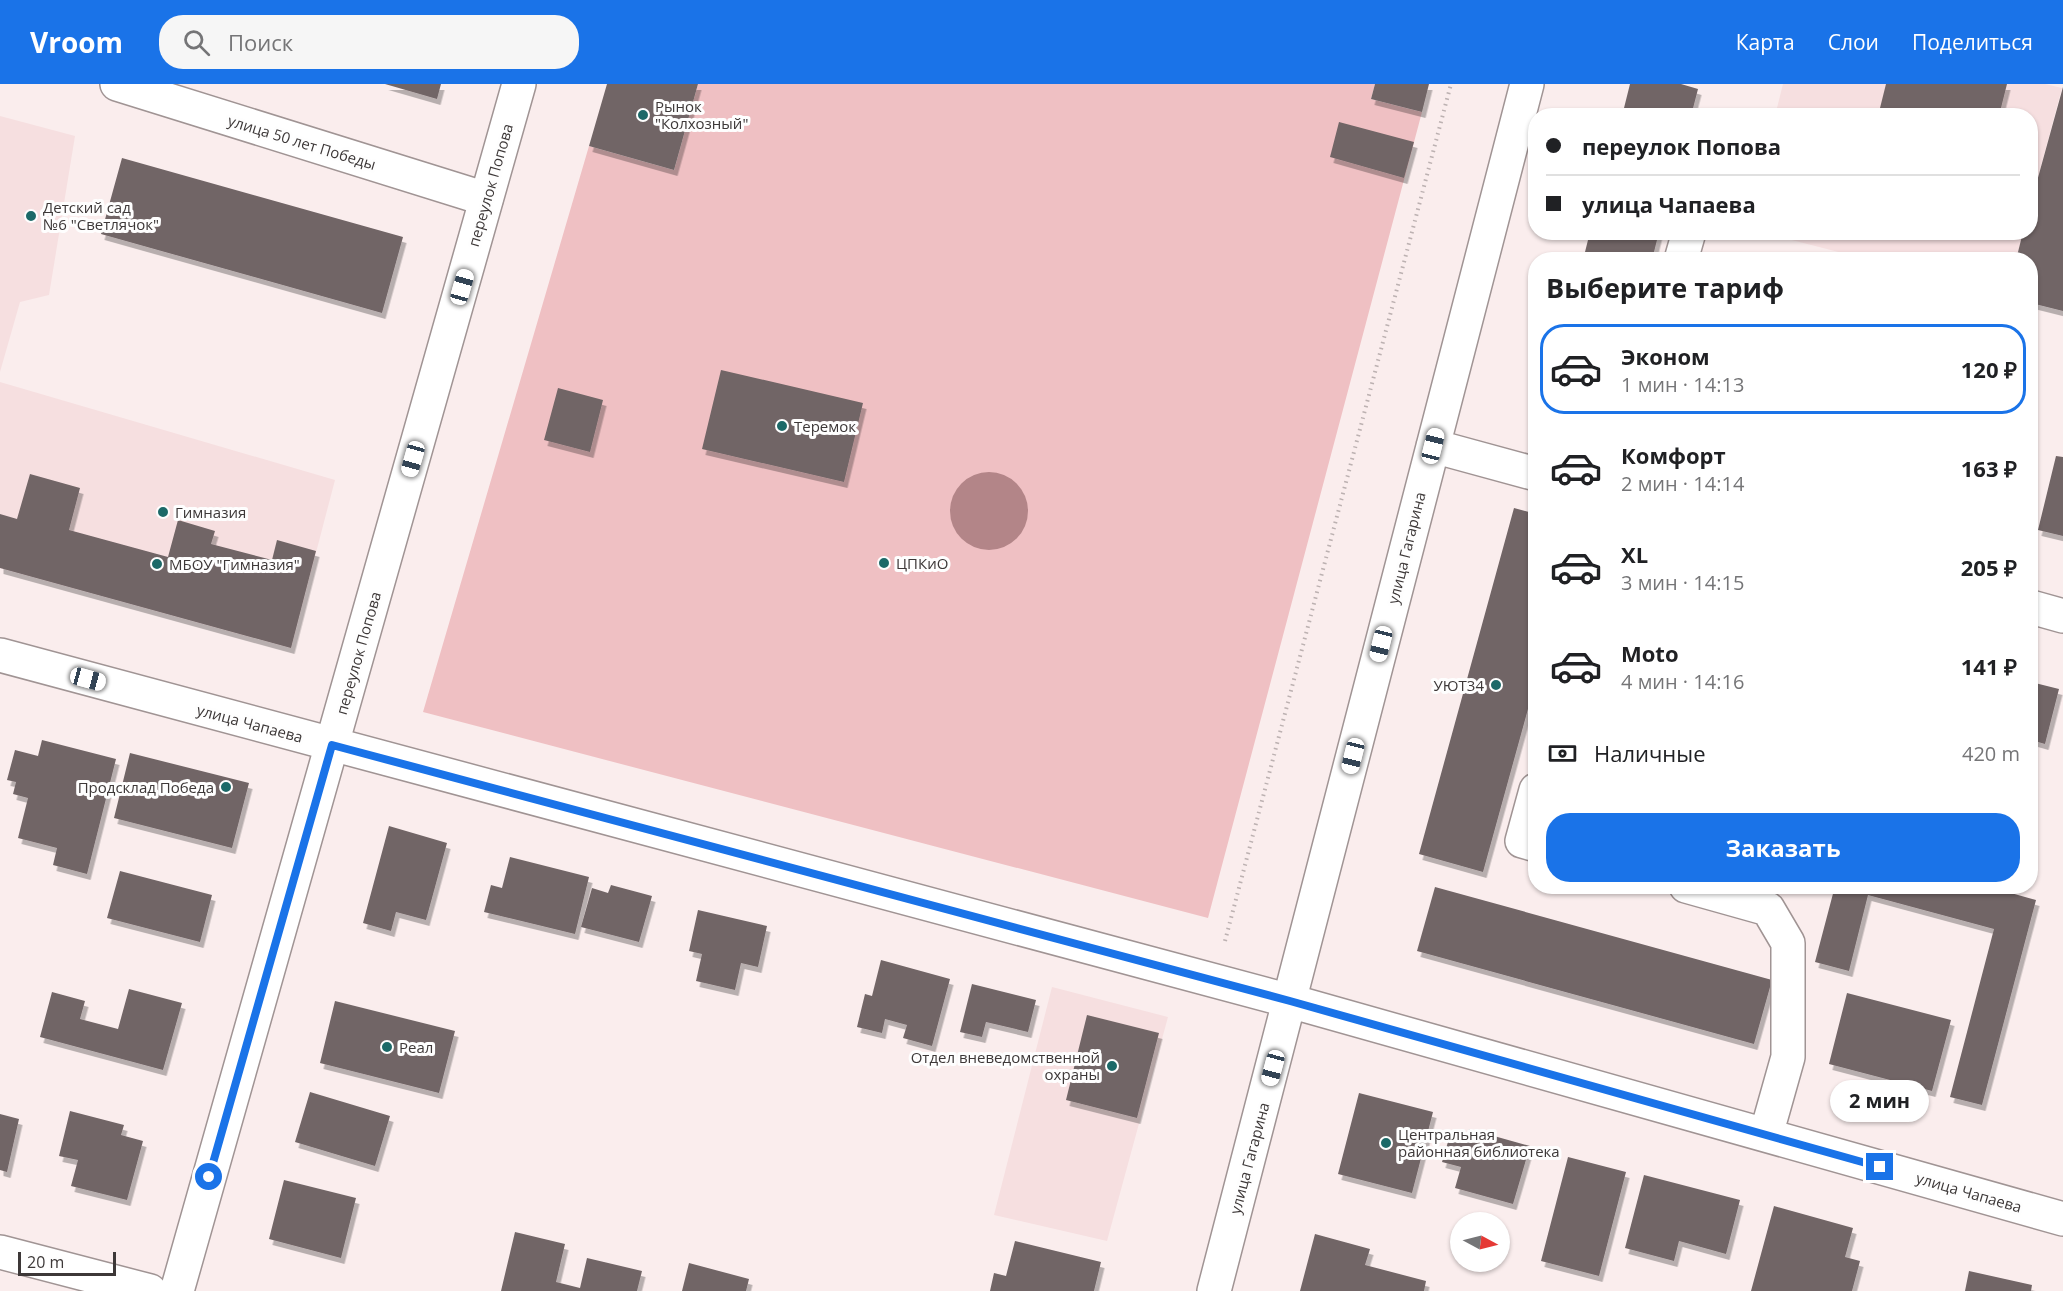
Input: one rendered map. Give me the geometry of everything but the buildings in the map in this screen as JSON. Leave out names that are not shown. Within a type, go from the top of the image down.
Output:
[{"type":"street","name":"улица 50 лет Победы","points":[[117,84],[486,199]]},
{"type":"street","name":"переулок Попова","points":[[177,1291],[519,84]]},
{"type":"street","name":"улица Гагарина","points":[[1214,1291],[1527,84]]},
{"type":"street","points":[[1433,446],[1528,472]]},
{"type":"street","points":[[2038,609],[2063,616]]},
{"type":"street","name":"улица Чапаева","points":[[0,655],[1290,1001],[2063,1219]]},
{"type":"street","points":[[1528,819],[1522,841],[1528,843]]},
{"type":"street","points":[[1715,894],[1768,909],[1788,943],[1788,1058],[1766,1135]]},
{"type":"street","points":[[0,1252],[150,1291]]},
{"type":"path","points":[[1225,941],[1451,84]]},
{"type":"shaded area","name":"ЦПКиО","points":[[698,84],[1375,84],[1371,99],[1422,112],[1208,918],[423,712],[589,146],[674,170]]},
{"type":"shaded area","points":[[1783,84],[2045,84],[2062,88],[2038,177],[2038,108],[1777,108]]},
{"type":"shaded area","name":"Детский сад №6 \"Светлячок\"","points":[[0,116],[75,136],[49,295],[20,302],[0,372]]},
{"type":"shaded area","points":[[1791,240],[2021,240],[2018,252],[1839,252]]},
{"type":"shaded area","name":"Гимназия","points":[[0,382],[335,480],[291,648],[0,568]]},
{"type":"shaded area","points":[[989,472],[1004,475],[1021,489],[1028,511],[1025,526],[1011,543],[989,550],[974,547],[957,533],[950,511],[953,496],[967,479]]},
{"type":"shaded area","points":[[1052,987],[1168,1017],[1107,1241],[994,1215]]},
{"type":"place","name":"Рынок \"Колхозный\"","points":[[643,115]]},
{"type":"place","name":"Детский сад №6 \"Светлячок\"","points":[[31,216]]},
{"type":"place","name":"Теремок","points":[[782,426]]},
{"type":"place","name":"Гимназия","points":[[163,512]]},
{"type":"place","name":"ЦПКиО","points":[[884,563]]},
{"type":"place","name":"МБОУ \"Гимназия\"","points":[[157,564]]},
{"type":"place","name":"УЮТ34","points":[[1496,685]]},
{"type":"place","name":"Продсклад Победа","points":[[226,787]]},
{"type":"place","name":"Реал","points":[[387,1047]]},
{"type":"place","name":"Отдел вневедомственной охраны","points":[[1112,1066]]},
{"type":"place","name":"Центральная районная библиотека","points":[[1386,1143]]},
{"type":"route","points":[[209,1177],[332,745],[1290,1001],[1880,1167]]}]
